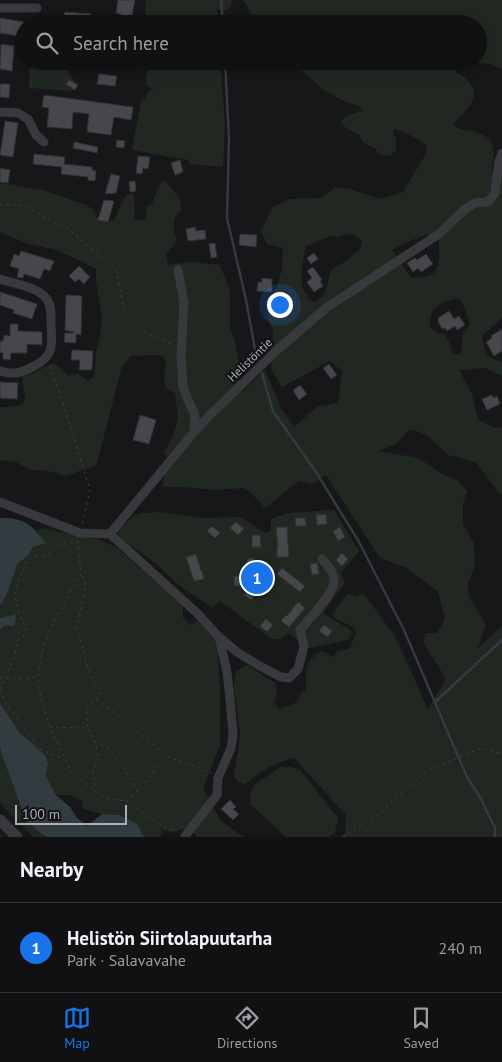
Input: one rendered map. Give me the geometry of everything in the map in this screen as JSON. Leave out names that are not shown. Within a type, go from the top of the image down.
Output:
[{"type":"street","points":[[0,8],[37,8]]},
{"type":"street","points":[[0,112],[18,113],[28,119],[36,135],[44,142]]},
{"type":"street","name":"Helistöntie","points":[[110,534],[194,432],[276,351],[326,308],[439,234],[475,202],[488,202],[495,193],[499,161],[502,153]]},
{"type":"street","points":[[178,270],[184,303],[181,349],[183,386],[195,415],[194,432]]},
{"type":"street","points":[[0,279],[32,289],[45,297],[49,303],[51,314],[50,350],[46,358],[22,372],[0,371]]},
{"type":"street","points":[[0,502],[80,533],[110,534],[197,613],[219,637],[237,652],[281,677],[289,678],[298,668],[304,646],[300,630],[332,590],[335,580],[331,570],[322,559]]},
{"type":"street","points":[[185,836],[217,795],[219,776],[231,748],[233,734],[226,672],[219,637]]},
{"type":"street","points":[[0,820],[17,837]]},
{"type":"path","points":[[0,205],[22,205],[68,229],[112,266],[117,274],[125,314],[145,332],[181,349]]},
{"type":"path","points":[[46,358],[65,408],[90,490],[80,533]]},
{"type":"path","points":[[66,761],[40,749],[9,710],[0,689],[14,658],[18,640],[26,632],[19,614],[15,594],[19,578],[28,560],[33,556],[47,555],[54,547],[78,541],[81,574],[86,585],[77,628],[90,676],[102,691],[86,708],[88,728],[95,741],[100,760],[93,771],[96,791]]},
{"type":"path","points":[[81,574],[55,618],[44,645],[37,677],[42,704],[50,727],[72,773],[106,798],[126,801],[161,825],[185,836]]},
{"type":"path","points":[[0,678],[23,679],[37,677]]},
{"type":"path","points":[[95,700],[111,710],[167,756],[219,776]]},
{"type":"path","points":[[50,727],[88,728]]},
{"type":"path","points":[[95,741],[109,748],[138,791]]},
{"type":"path","points":[[343,837],[381,812],[427,771],[481,748],[502,754]]},
{"type":"path","points":[[126,801],[138,791],[167,756]]},
{"type":"shaded area","points":[[145,0],[232,0],[230,8],[224,11],[217,9],[217,15],[146,15]]},
{"type":"shaded area","points":[[243,0],[502,0],[502,69],[487,64],[487,15],[252,15]]},
{"type":"shaded area","points":[[29,70],[67,70],[76,85],[73,91],[29,88]]},
{"type":"shaded area","points":[[143,70],[221,70],[225,124],[223,167],[190,164],[188,160],[132,150],[141,101],[149,90],[154,89],[146,85],[147,71]]},
{"type":"shaded area","points":[[301,70],[454,70],[466,79],[474,92],[471,104],[453,124],[460,129],[473,131],[487,137],[492,143],[494,154],[493,173],[502,174],[502,318],[482,336],[489,356],[502,362],[502,376],[485,368],[459,370],[472,394],[478,420],[495,428],[502,427],[502,494],[499,493],[476,462],[448,455],[427,435],[410,429],[397,443],[378,451],[418,458],[444,475],[457,480],[467,491],[463,504],[463,524],[474,543],[475,567],[468,583],[469,597],[486,625],[477,649],[502,626],[502,837],[340,837],[345,833],[346,815],[294,758],[268,768],[245,784],[238,782],[234,776],[240,734],[234,687],[236,671],[247,665],[275,683],[277,692],[274,703],[280,709],[297,702],[300,695],[306,689],[306,671],[312,658],[322,651],[334,657],[337,651],[350,648],[356,633],[355,628],[334,618],[333,613],[347,594],[356,597],[363,593],[395,636],[428,709],[446,679],[423,642],[426,633],[437,633],[445,619],[438,592],[407,568],[380,558],[326,475],[312,484],[299,481],[265,508],[250,492],[243,488],[216,490],[163,487],[164,474],[172,463],[164,453],[174,433],[178,418],[175,393],[166,388],[164,380],[166,363],[163,356],[155,355],[131,356],[122,366],[97,463],[94,467],[67,476],[48,471],[31,470],[16,462],[0,460],[0,407],[23,404],[25,396],[22,376],[29,375],[53,363],[68,376],[77,373],[88,381],[94,377],[102,316],[96,282],[96,269],[56,250],[25,243],[0,232],[0,183],[43,190],[86,205],[94,210],[96,217],[104,221],[114,220],[127,194],[134,194],[135,220],[145,220],[147,206],[152,204],[158,187],[164,181],[180,199],[181,210],[174,219],[174,231],[177,241],[166,255],[168,265],[190,262],[220,265],[230,291],[230,328],[235,341],[239,362],[238,377],[242,392],[265,369],[281,408],[294,427],[317,407],[338,403],[342,371],[330,361],[282,387],[271,369],[273,332],[265,301],[276,290],[282,269],[283,248],[267,244],[261,231],[273,207],[289,199],[322,198],[335,187],[350,189],[380,199],[403,192],[427,152],[427,146],[407,133],[394,129],[393,135],[396,138],[396,150],[390,156],[378,153],[375,148],[363,142],[359,135],[346,128],[341,122],[349,115],[363,110],[359,106],[345,102],[324,90]],"holes":[[[345,234],[355,235],[362,241],[360,249],[346,261],[331,270],[325,292],[315,302],[308,297],[302,284],[302,269],[306,246],[331,236],[340,237]],[[428,234],[439,241],[437,268],[431,275],[426,276],[411,278],[392,250]],[[458,298],[462,302],[470,324],[463,332],[461,354],[453,355],[445,334],[437,333],[430,327],[430,320],[431,314],[437,307]]]},
{"type":"shaded area","points":[[334,510],[359,551],[341,573],[345,583],[323,613],[353,632],[348,640],[310,648],[288,633],[281,639],[271,639],[220,601],[212,608],[179,585],[154,562],[123,540],[118,534],[119,530],[134,515],[143,513],[161,512],[201,518],[241,517],[265,533],[271,531],[271,519],[287,513]]},
{"type":"shaded area","points":[[0,518],[16,519],[27,523],[46,543],[33,547],[28,556],[18,563],[6,596],[0,606]]},
{"type":"shaded area","points":[[44,528],[100,540],[116,547],[183,606],[183,618],[190,625],[197,621],[216,639],[220,684],[220,745],[203,789],[221,821],[243,837],[196,837],[189,829],[183,829],[176,832],[162,830],[160,837],[144,837],[137,824],[120,815],[102,814],[83,809],[82,801],[70,795],[56,795],[46,776],[48,764],[32,744],[20,733],[0,703],[0,630],[14,614],[0,618],[0,606],[6,596],[18,563],[28,556],[33,547],[45,543],[36,531]]},
{"type":"shaded area","points":[[15,614],[14,626],[6,625],[0,630],[0,618]]},
{"type":"shaded area","points":[[0,703],[20,733],[45,755],[48,764],[46,776],[56,795],[70,807],[77,818],[87,826],[102,814],[120,815],[137,824],[144,837],[46,837],[26,821],[1,752]]},
{"type":"shaded area","points":[[0,746],[26,821],[46,837],[33,837],[0,803]]},
{"type":"shaded area","points":[[281,767],[291,767],[300,770],[338,818],[335,832],[329,837],[286,837],[250,804],[250,796],[254,785]]},
{"type":"building","points":[[118,0],[135,0],[132,15],[116,13]]},
{"type":"building","points":[[65,12],[91,14],[91,15],[64,15]]},
{"type":"building","points":[[0,18],[15,20],[15,36],[0,33]]},
{"type":"building","points":[[1,44],[14,46],[12,71],[0,69]]},
{"type":"building","points":[[99,74],[117,76],[115,86],[97,84]]},
{"type":"building","points":[[69,80],[78,85],[75,90],[66,84]]},
{"type":"building","points":[[0,84],[10,84],[9,98],[0,97]]},
{"type":"building","points":[[44,95],[133,107],[131,120],[114,117],[111,135],[87,132],[89,114],[73,112],[72,129],[47,127],[49,108],[42,107]]},
{"type":"building","points":[[5,121],[18,123],[13,157],[0,155]]},
{"type":"building","points":[[117,140],[125,141],[124,148],[116,147]]},
{"type":"building","points":[[74,142],[98,147],[97,153],[73,148]]},
{"type":"building","points":[[34,154],[65,157],[64,164],[92,167],[92,170],[96,171],[95,181],[88,180],[88,177],[61,174],[62,167],[33,164]]},
{"type":"building","points":[[138,156],[150,157],[148,169],[143,168],[142,174],[136,173]]},
{"type":"building","points":[[180,160],[183,172],[175,175],[171,163]]},
{"type":"building","points":[[0,168],[10,170],[8,183],[0,182]]},
{"type":"building","points":[[111,174],[120,176],[116,193],[105,194]]},
{"type":"building","points":[[135,181],[136,191],[130,192],[129,182]]},
{"type":"building","points":[[104,200],[114,201],[108,222],[98,220]]},
{"type":"building","points":[[195,227],[196,231],[205,230],[206,239],[188,241],[186,229]]},
{"type":"building","points":[[240,234],[257,235],[256,247],[239,245]]},
{"type":"building","points":[[215,243],[217,257],[211,258],[209,244]]},
{"type":"building","points":[[21,251],[54,261],[50,271],[44,269],[40,279],[24,274],[23,278],[17,277],[19,269],[10,266],[14,254],[19,256]]},
{"type":"building","points":[[314,253],[318,259],[311,264],[307,258]]},
{"type":"building","points":[[426,254],[433,264],[421,272],[418,268],[413,272],[407,263],[415,258],[417,260]]},
{"type":"building","points":[[79,266],[90,277],[84,284],[79,279],[75,282],[69,276]]},
{"type":"building","points":[[313,267],[322,280],[320,281],[323,286],[314,292],[307,282],[312,278],[307,271]]},
{"type":"building","points":[[262,278],[272,279],[272,292],[257,291],[258,282],[262,282]]},
{"type":"building","points":[[0,292],[37,304],[32,319],[13,313],[14,310],[0,305]]},
{"type":"building","points":[[66,295],[82,296],[81,335],[76,334],[76,343],[64,342],[65,333],[74,333],[65,330]]},
{"type":"building","points":[[449,311],[454,319],[459,316],[465,325],[457,330],[455,326],[447,331],[445,328],[442,329],[438,318]]},
{"type":"building","points":[[10,324],[18,324],[18,331],[42,332],[42,345],[27,344],[27,353],[11,353],[10,360],[3,359],[3,353],[0,352],[0,341],[3,341],[4,335],[10,336]]},
{"type":"building","points":[[502,329],[502,351],[494,356],[486,342],[492,338],[491,336]]},
{"type":"building","points":[[72,350],[93,351],[92,370],[79,370],[80,360],[71,360]]},
{"type":"building","points":[[329,364],[337,375],[331,379],[323,368]]},
{"type":"building","points":[[0,382],[18,383],[17,399],[0,398]]},
{"type":"building","points":[[300,385],[307,394],[299,400],[293,390]]},
{"type":"building","points":[[492,395],[493,398],[497,396],[500,404],[487,410],[482,399]]},
{"type":"building","points":[[140,415],[156,420],[149,444],[133,440]]},
{"type":"building","points":[[326,514],[327,524],[317,525],[316,515]]},
{"type":"building","points":[[295,518],[305,518],[306,526],[296,526]]},
{"type":"building","points":[[236,522],[244,529],[238,535],[230,528]]},
{"type":"building","points":[[212,526],[220,533],[215,538],[207,531]]},
{"type":"building","points":[[276,527],[287,527],[289,557],[277,557]]},
{"type":"building","points":[[340,527],[345,537],[338,541],[333,531]]},
{"type":"building","points":[[252,535],[260,535],[261,547],[252,547]]},
{"type":"building","points":[[342,553],[348,559],[342,566],[336,560]]},
{"type":"building","points":[[196,554],[204,579],[194,581],[186,557]]},
{"type":"building","points":[[254,558],[255,571],[247,571],[247,559]]},
{"type":"building","points":[[317,563],[319,574],[312,575],[310,564]]},
{"type":"building","points":[[282,568],[305,586],[300,592],[277,574]]},
{"type":"building","points":[[262,573],[270,579],[266,585],[258,579]]},
{"type":"building","points":[[234,576],[241,576],[241,586],[234,586]]},
{"type":"building","points":[[248,590],[255,595],[251,600],[244,595]]},
{"type":"building","points":[[298,602],[305,608],[289,627],[281,621]]},
{"type":"building","points":[[266,619],[273,625],[267,632],[260,626]]},
{"type":"building","points":[[324,625],[332,631],[328,637],[319,631]]},
{"type":"building","points":[[230,800],[236,807],[233,809],[239,814],[233,820],[221,809]]},
{"type":"waterway","points":[[221,0],[222,15]]},
{"type":"waterway","points":[[225,70],[229,139],[227,218],[246,300],[257,360]]},
{"type":"waterway","points":[[262,373],[273,411],[316,472],[359,542],[404,630],[467,777],[480,797],[495,828],[495,837]]},
{"type":"waterway","points":[[435,702],[502,640]]},
{"type":"place","name":"Helistön Siirtolapuutarha","points":[[257,578]]}]
